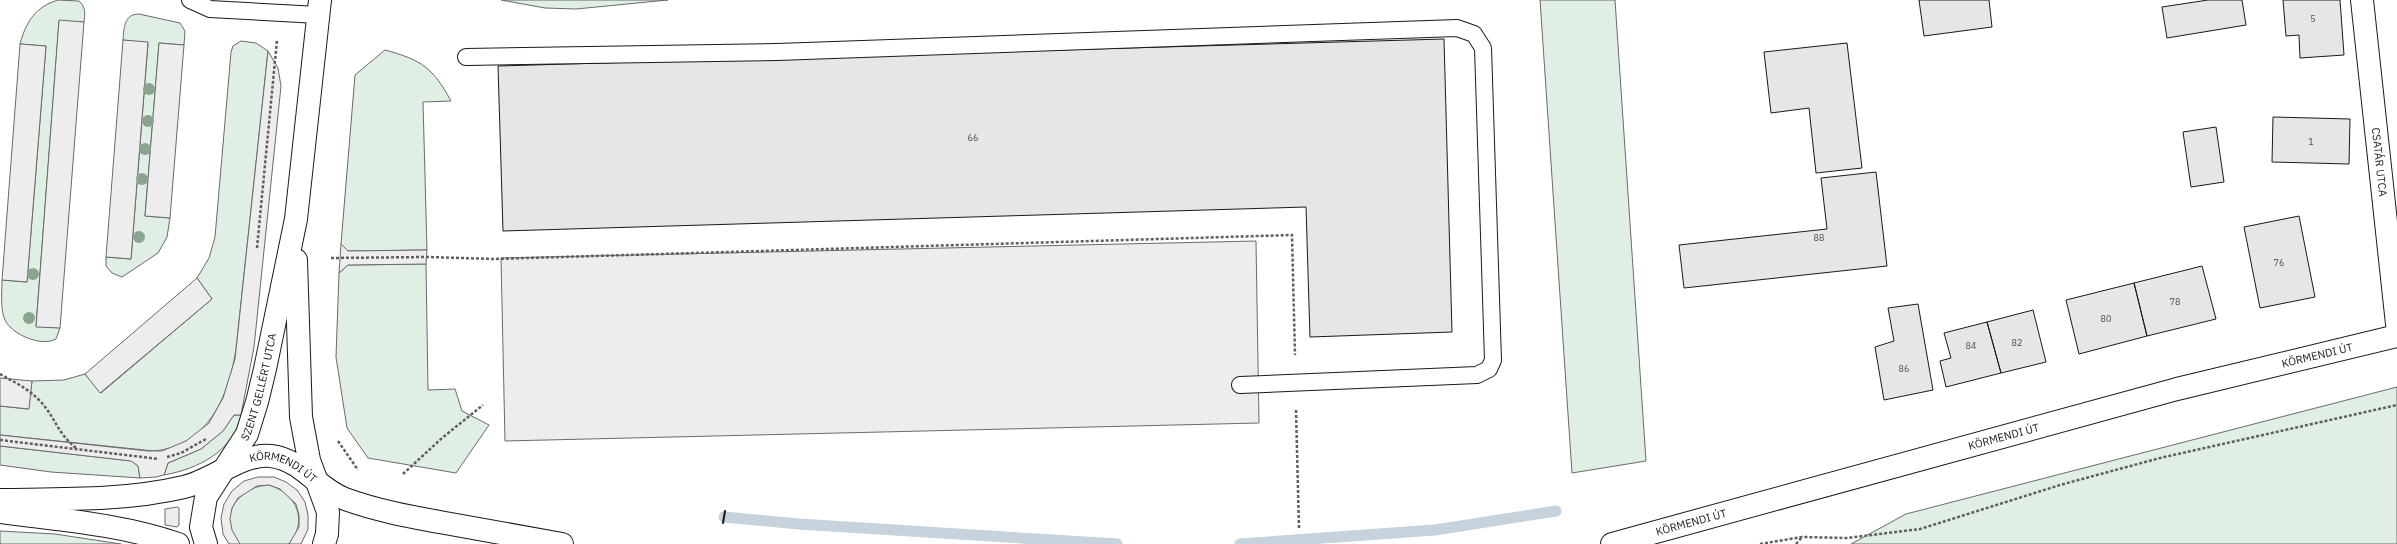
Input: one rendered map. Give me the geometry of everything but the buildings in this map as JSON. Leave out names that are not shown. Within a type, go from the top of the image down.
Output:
[{"type":"street","name":"CSATÁR UTCA","points":[[2362,0],[2397,324]]},
{"type":"street","name":"SZENT GELLÉRT UTCA","points":[[206,544],[202,526],[203,506],[210,488],[223,472],[243,442],[252,423],[296,219],[319,7]]},
{"type":"street","name":"SZENT GELLÉRT UTCA","points":[[296,219],[297,321],[301,417],[307,453],[316,482],[328,512],[327,534],[324,544]]},
{"type":"street","name":"KÖRMENDI ÚT","points":[[1612,544],[2170,390],[2397,336]]},
{"type":"street","name":"KÖRMENDI ÚT","points":[[0,500],[95,499],[147,495],[185,487],[209,479],[250,458],[270,456],[281,458],[302,468],[316,482],[335,495],[388,512],[562,544]]},
{"type":"street","points":[[0,512],[112,528],[156,537],[178,544]]},
{"type":"lane","points":[[190,0],[210,9],[280,11],[319,7]]},
{"type":"lane","points":[[466,57],[777,52],[1458,28],[1474,34],[1483,48],[1494,360],[1489,369],[1477,374],[1240,385]]},
{"type":"path","points":[[256,251],[280,11]]},
{"type":"path","points":[[331,258],[426,257],[494,259],[1292,235],[1299,529]]},
{"type":"path","points":[[0,374],[31,392],[42,403],[64,438],[76,449]]},
{"type":"path","points":[[403,474],[442,438],[483,405]]},
{"type":"path","points":[[1760,544],[1802,537],[1847,538],[1920,529],[2060,485],[2160,458],[2397,405]]},
{"type":"path","points":[[0,440],[160,459],[181,453],[209,437]]},
{"type":"path","points":[[1796,544],[1802,537]]},
{"type":"green space","points":[[58,0],[79,1],[84,8],[85,16],[84,22],[59,21],[36,326],[60,328],[56,339],[43,342],[21,335],[5,320],[2,311],[2,280],[27,282],[46,46],[20,44],[25,29],[37,11]]},
{"type":"green space","points":[[501,0],[668,0],[576,9],[545,8]]},
{"type":"green space","points":[[1540,0],[1615,0],[1646,461],[1572,473]]},
{"type":"green space","points":[[139,14],[180,23],[185,31],[184,45],[159,43],[145,216],[170,218],[167,237],[158,253],[122,277],[112,273],[106,266],[106,257],[131,259],[148,43],[123,40],[126,22],[130,16]]},
{"type":"green space","points":[[241,41],[256,43],[268,51],[236,349],[228,384],[213,416],[202,429],[189,440],[173,447],[154,451],[0,435],[0,406],[28,409],[32,381],[64,380],[85,374],[101,393],[212,299],[197,278],[209,258],[215,237],[231,52],[233,46]]},
{"type":"green space","points":[[385,50],[408,58],[425,67],[432,73],[445,90],[451,101],[423,102],[427,250],[348,251],[341,244],[355,75]]},
{"type":"green space","points":[[426,264],[428,390],[455,389],[462,411],[489,425],[456,473],[368,458],[347,428],[336,357],[339,273],[348,265]]},
{"type":"green space","points":[[2397,387],[2397,544],[1851,544],[1906,514]]},
{"type":"green space","points":[[234,415],[241,415],[237,428],[231,439],[223,448],[201,463],[164,475],[168,463],[201,449],[223,431]]},
{"type":"green space","points":[[0,446],[132,461],[138,466],[140,478],[51,472],[0,465]]},
{"type":"green space","points":[[269,485],[286,494],[297,508],[299,517],[295,535],[289,544],[240,544],[233,534],[230,524],[230,515],[234,506],[248,491]]},
{"type":"green space","points":[[0,531],[55,534],[121,544],[0,544]]},
{"type":"shaded area","points":[[59,20],[84,22],[60,328],[36,327]]},
{"type":"shaded area","points":[[123,40],[148,42],[131,259],[106,257]]},
{"type":"shaded area","points":[[159,43],[184,45],[170,218],[145,216]]},
{"type":"shaded area","points":[[20,44],[46,46],[27,282],[2,280]]},
{"type":"shaded area","points":[[268,51],[278,68],[281,86],[254,347],[241,415],[234,415],[223,431],[201,449],[168,463],[164,475],[156,477],[140,478],[138,466],[131,461],[0,446],[0,435],[148,451],[162,451],[186,441],[209,423],[223,398],[235,359]]},
{"type":"shaded area","points":[[1256,241],[1259,423],[505,441],[501,258]]},
{"type":"shaded area","points":[[341,244],[348,251],[427,250],[426,264],[348,265],[339,273]]},
{"type":"shaded area","points":[[197,278],[212,299],[100,393],[85,374]]},
{"type":"shaded area","points":[[0,378],[32,381],[29,409],[0,406]]},
{"type":"shaded area","points":[[258,477],[274,477],[286,482],[297,490],[305,502],[308,515],[308,529],[301,544],[289,544],[299,527],[299,515],[296,504],[280,489],[269,485],[257,486],[238,498],[232,508],[230,519],[232,530],[240,544],[229,544],[223,534],[221,518],[224,504],[232,491],[244,481]]},
{"type":"shaded area","points":[[179,508],[179,525],[177,527],[165,525],[165,509]]},
{"type":"waterway","points":[[1240,544],[1435,530],[1556,511]]},
{"type":"waterway","points":[[724,517],[799,524],[1117,544]]},
{"type":"wall","points":[[723,523],[725,511]]}]
